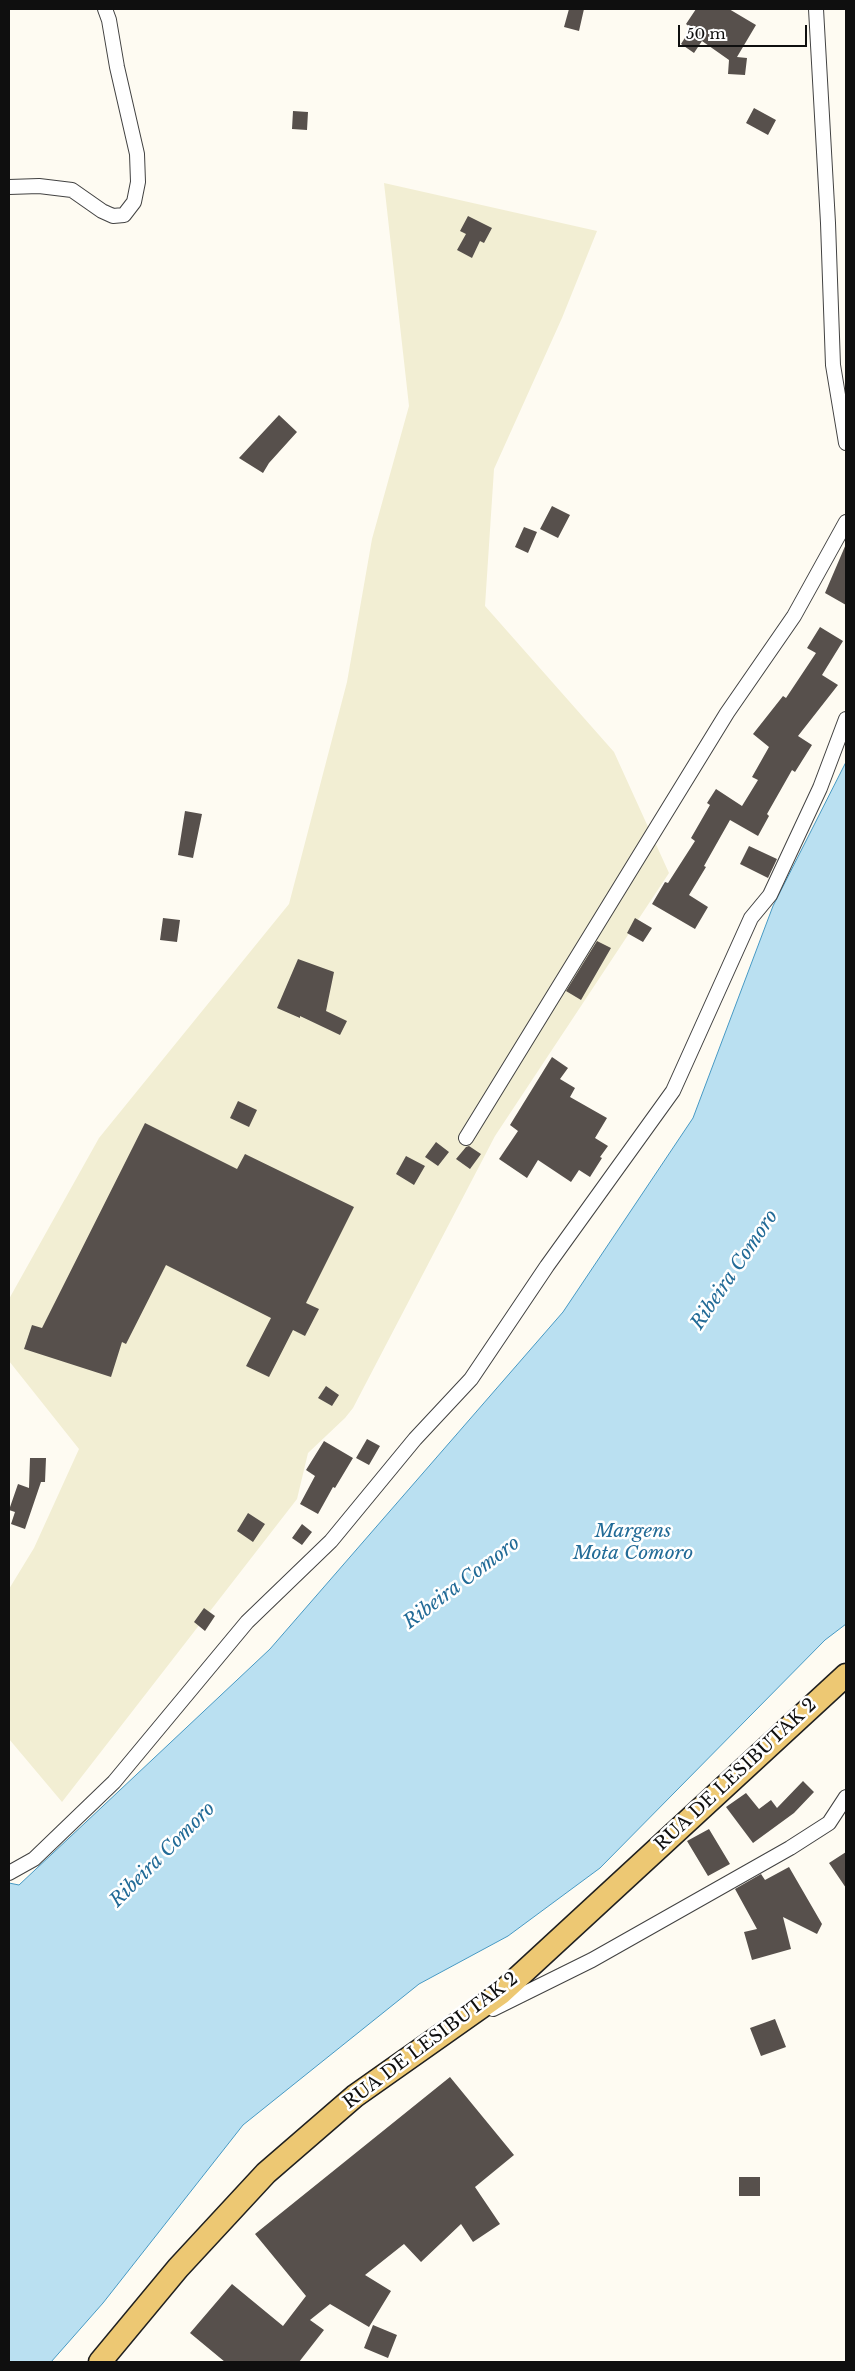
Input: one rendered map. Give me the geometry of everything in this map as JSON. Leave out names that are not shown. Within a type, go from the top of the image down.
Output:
[{"type":"main road","name":"RUA DE LESIBUTAK 2","points":[[100,2362],[178,2268],[266,2173],[355,2096],[501,1993],[846,1675]]},
{"type":"street","points":[[9,187],[39,186],[72,190],[102,211],[113,216],[124,215],[134,202],[138,182],[137,154],[117,67],[109,20],[105,9]]},
{"type":"street","points":[[816,9],[828,223],[833,365],[846,443]]},
{"type":"street","points":[[466,1138],[727,713],[794,616],[846,522]]},
{"type":"street","points":[[9,1872],[34,1859],[114,1782],[247,1622],[331,1541],[415,1439],[471,1380],[547,1266],[673,1091],[751,918],[770,895],[820,788],[846,719]]},
{"type":"street","points":[[445,2032],[592,1960],[790,1848],[829,1823],[846,1797]]},
{"type":"shaded area","points":[[384,183],[597,231],[562,318],[494,469],[485,606],[614,752],[669,873],[495,1136],[353,1408],[308,1453],[297,1499],[62,1802],[9,1739],[9,1589],[34,1548],[79,1449],[9,1361],[9,1299],[99,1138],[289,904],[347,682],[372,539],[409,406]]},
{"type":"water","name":"Margens Mota Comoro","points":[[846,762],[846,1624],[825,1640],[600,1868],[508,1936],[419,1984],[243,2125],[103,2303],[51,2362],[9,2362],[9,1883],[19,1885],[270,1649],[563,1312],[693,1118],[773,906]]},
{"type":"building","points":[[569,9],[584,9],[579,31],[564,27]]},
{"type":"building","points":[[696,9],[729,9],[756,25],[737,57],[747,58],[745,75],[728,74],[729,60],[702,41],[694,53],[681,44],[691,28],[686,24]]},
{"type":"building","points":[[754,108],[776,120],[768,135],[746,123]]},
{"type":"building","points":[[293,111],[308,112],[307,130],[292,129]]},
{"type":"building","points":[[468,216],[492,228],[484,243],[480,241],[472,258],[457,250],[466,234],[460,231]]},
{"type":"building","points":[[279,415],[297,432],[269,463],[263,473],[239,458]]},
{"type":"building","points":[[552,506],[570,515],[558,538],[540,529]]},
{"type":"building","points":[[524,527],[537,532],[528,553],[515,547]]},
{"type":"building","points":[[846,544],[846,605],[825,593]]},
{"type":"building","points":[[820,627],[843,641],[822,675],[838,685],[798,736],[812,745],[795,772],[792,770],[767,814],[769,816],[758,836],[730,820],[689,895],[708,907],[695,929],[652,904],[665,882],[668,883],[695,841],[691,838],[710,805],[707,803],[716,789],[742,806],[758,780],[752,777],[769,747],[753,734],[783,696],[786,698],[816,653],[807,648]]},
{"type":"building","points":[[185,811],[202,814],[193,858],[178,855]]},
{"type":"building","points":[[749,846],[777,859],[768,878],[740,864]]},
{"type":"building","points":[[163,918],[180,920],[177,942],[160,940]]},
{"type":"building","points":[[635,918],[652,928],[643,942],[627,933]]},
{"type":"building","points":[[597,941],[611,948],[581,1000],[566,991]]},
{"type":"building","points":[[298,959],[334,972],[326,1011],[347,1021],[340,1035],[300,1016],[300,1018],[277,1008]]},
{"type":"building","points":[[552,1057],[568,1068],[560,1079],[575,1088],[570,1097],[607,1118],[595,1138],[608,1146],[600,1157],[602,1158],[590,1177],[579,1170],[571,1182],[538,1160],[527,1178],[499,1159],[518,1131],[510,1125]]},
{"type":"building","points":[[238,1101],[257,1110],[249,1127],[230,1118]]},
{"type":"building","points":[[145,1123],[237,1169],[245,1154],[354,1207],[306,1303],[319,1309],[305,1336],[293,1330],[269,1377],[246,1366],[271,1318],[166,1265],[126,1344],[122,1342],[111,1377],[24,1349],[32,1325],[42,1328]]},
{"type":"building","points":[[436,1142],[449,1152],[438,1166],[425,1157]]},
{"type":"building","points":[[469,1146],[481,1154],[470,1169],[456,1159]]},
{"type":"building","points":[[406,1156],[425,1166],[414,1185],[396,1174]]},
{"type":"building","points":[[326,1386],[339,1395],[332,1406],[318,1398]]},
{"type":"building","points":[[367,1439],[380,1446],[369,1465],[356,1458]]},
{"type":"building","points":[[324,1441],[353,1458],[335,1488],[333,1487],[318,1514],[300,1504],[315,1476],[306,1470]]},
{"type":"building","points":[[30,1458],[46,1458],[45,1482],[41,1482],[25,1529],[11,1524],[15,1512],[9,1510],[18,1484],[29,1488]]},
{"type":"building","points":[[248,1513],[265,1524],[253,1542],[237,1531]]},
{"type":"building","points":[[302,1524],[312,1532],[302,1545],[292,1538]]},
{"type":"building","points":[[204,1608],[215,1616],[205,1631],[194,1622]]},
{"type":"building","points":[[803,1781],[814,1792],[794,1813],[753,1843],[726,1807],[746,1793],[759,1809],[771,1800],[777,1808]]},
{"type":"building","points":[[709,1829],[730,1864],[708,1876],[687,1841]]},
{"type":"building","points":[[846,1852],[846,1888],[829,1863]]},
{"type":"building","points":[[789,1867],[822,1924],[817,1934],[783,1917],[791,1949],[752,1960],[744,1932],[757,1929],[735,1889],[761,1874],[765,1880]]},
{"type":"building","points":[[775,2019],[786,2047],[761,2056],[750,2028]]},
{"type":"building","points":[[450,2077],[514,2155],[475,2187],[500,2224],[473,2242],[461,2224],[421,2262],[404,2244],[365,2275],[391,2291],[369,2327],[330,2304],[310,2320],[324,2330],[299,2362],[225,2362],[190,2333],[232,2284],[283,2326],[306,2296],[255,2234]]},
{"type":"building","points":[[739,2177],[760,2177],[760,2196],[739,2196]]},
{"type":"building","points":[[373,2325],[397,2335],[388,2358],[364,2348]]},
{"type":"water label","name":"Ribeira Comoro","points":[[735,1270]]},
{"type":"water label","name":"Ribeira Comoro","points":[[462,1583]]},
{"type":"water label","name":"Ribeira Comoro","points":[[163,1855]]}]
